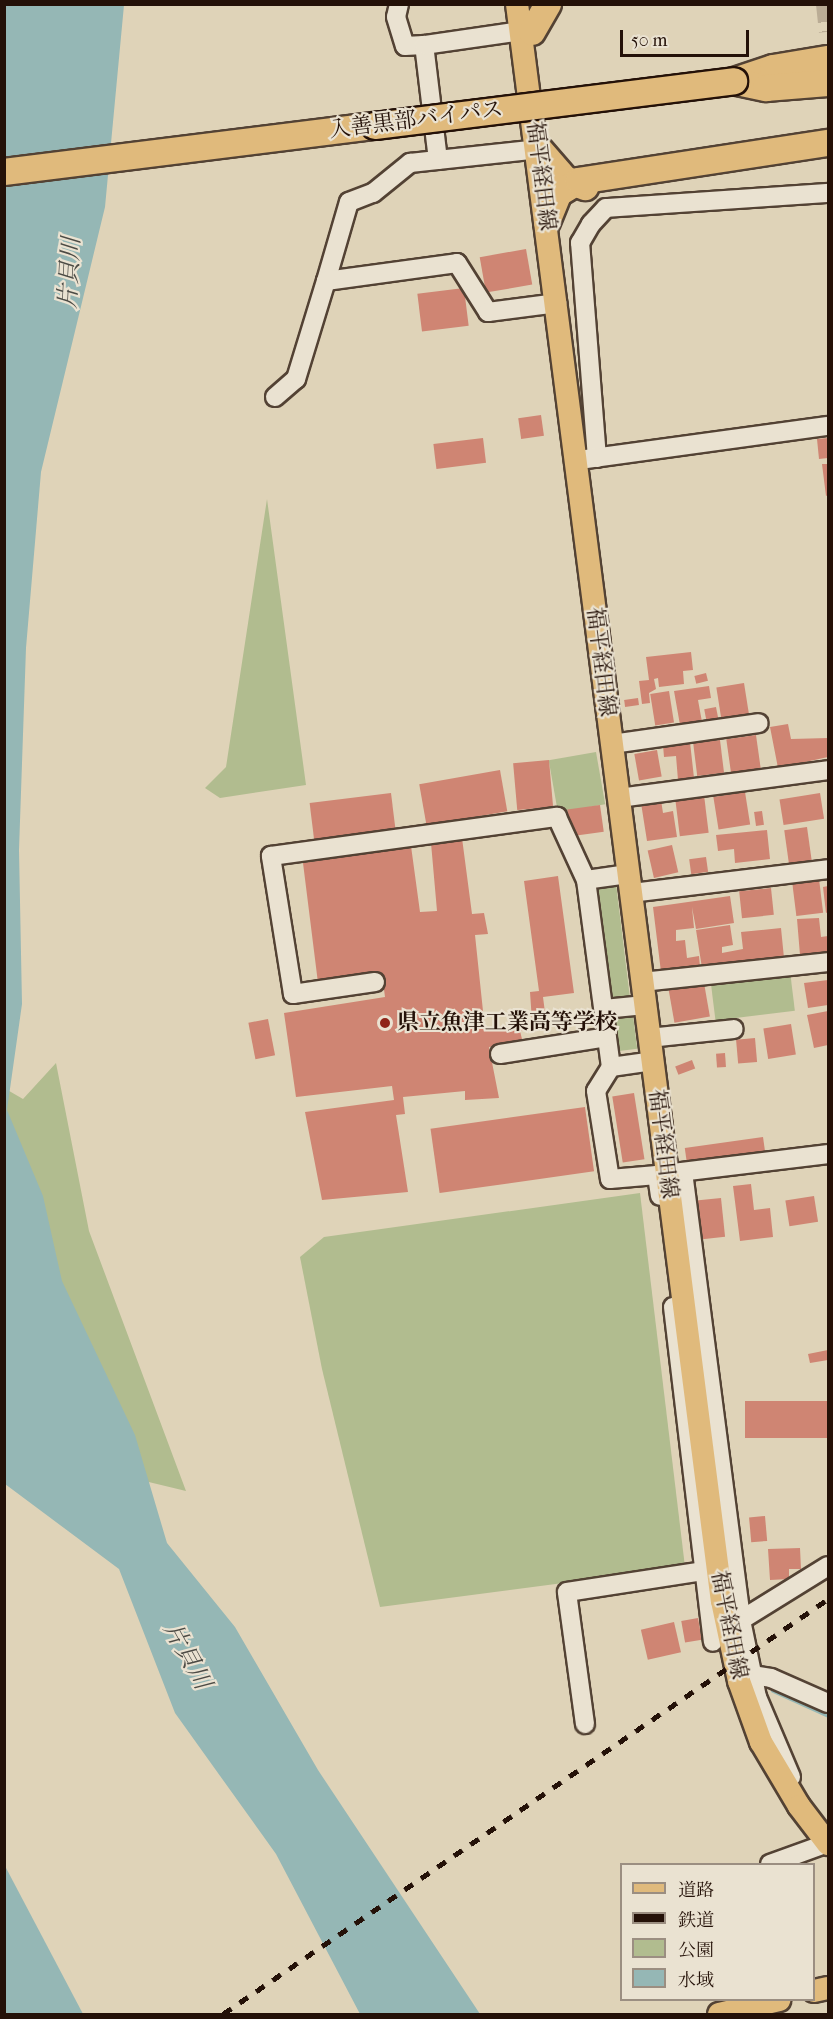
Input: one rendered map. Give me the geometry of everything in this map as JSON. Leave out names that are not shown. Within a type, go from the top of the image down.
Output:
[{"type":"highway","points":[[734,81],[773,68],[828,59]]},
{"type":"highway","name":"入善黒部バイパス","points":[[4,172],[269,136],[375,126],[828,70]]},
{"type":"highway","points":[[734,81],[766,88],[828,83]]},
{"type":"highway","points":[[569,198],[828,143]]},
{"type":"highway","points":[[569,198],[828,152]]},
{"type":"highway","points":[[547,156],[577,174],[569,198]]},
{"type":"main road","name":"福平経田線","points":[[530,13],[547,156],[569,198],[571,419]]},
{"type":"main road","name":"福平経田線","points":[[569,198],[557,303],[571,419],[586,459],[612,744],[649,1038],[669,1173],[722,1601],[739,1681],[761,1742],[799,1806],[828,1843]]},
{"type":"main road","points":[[732,2013],[775,2001]]},
{"type":"street","points":[[399,4],[396,17],[405,45],[424,45],[530,13]]},
{"type":"street","points":[[424,45],[438,160]]},
{"type":"street","points":[[275,397],[296,379],[349,202],[373,193],[410,163],[547,156]]},
{"type":"street","points":[[828,193],[606,208],[591,224],[580,243],[586,459],[828,426]]},
{"type":"street","points":[[326,281],[457,263],[488,312],[557,303]]},
{"type":"street","points":[[612,744],[759,723]]},
{"type":"street","points":[[619,798],[828,770]]},
{"type":"street","points":[[375,982],[293,994],[271,856],[557,817],[586,880],[611,1067],[596,1091],[610,1179],[828,1154]]},
{"type":"street","points":[[586,880],[630,883],[828,868]]},
{"type":"street","points":[[642,982],[828,962]]},
{"type":"street","points":[[604,1009],[645,1005]]},
{"type":"street","points":[[649,1038],[734,1029]]},
{"type":"street","points":[[500,1054],[607,1037]]},
{"type":"street","points":[[611,1067],[653,1061]]},
{"type":"street","points":[[669,1173],[713,1642]]},
{"type":"street","points":[[669,1173],[741,1620],[752,1675],[791,1777]]},
{"type":"street","points":[[741,1620],[828,1566]]},
{"type":"street","points":[[585,1724],[567,1592],[705,1571]]},
{"type":"street","points":[[752,1675],[771,1678],[828,1703]]},
{"type":"street","points":[[773,1863],[828,1843]]},
{"type":"green space","points":[[267,499],[306,785],[220,798],[205,788],[226,767]]},
{"type":"green space","points":[[596,752],[605,804],[558,813],[549,760]]},
{"type":"green space","points":[[616,884],[630,996],[610,999],[596,886]]},
{"type":"green space","points":[[790,971],[795,1011],[715,1020],[711,981]]},
{"type":"green space","points":[[633,1015],[637,1049],[617,1051],[613,1017]]},
{"type":"green space","points":[[56,1063],[89,1231],[186,1491],[99,1470],[28,1390],[4,1088],[23,1099]]},
{"type":"green space","points":[[640,1193],[685,1567],[380,1607],[322,1369],[300,1257],[324,1237]]},
{"type":"water","name":"片貝川","points":[[4,5],[124,5],[105,207],[41,472],[26,648],[19,850],[22,1004],[7,1110],[43,1196],[62,1281],[135,1435],[167,1543],[235,1627],[318,1770],[480,2014],[360,2014],[276,1854],[175,1713],[119,1569],[5,1484]]},
{"type":"water","points":[[5,1866],[83,2014],[5,2014]]},
{"type":"building","points":[[526,249],[532,284],[486,293],[480,257]]},
{"type":"building","points":[[464,288],[469,326],[422,331],[417,294]]},
{"type":"building","points":[[541,415],[544,436],[521,439],[518,418]]},
{"type":"building","points":[[483,438],[486,463],[436,469],[433,444]]},
{"type":"building","points":[[828,438],[828,458],[819,459],[817,439]]},
{"type":"building","points":[[822,464],[828,464],[828,495],[826,496]]},
{"type":"building","points":[[691,652],[693,670],[683,671],[684,684],[659,687],[658,678],[654,679],[656,689],[649,693],[650,703],[642,704],[639,681],[649,680],[646,657]]},
{"type":"building","points":[[706,673],[708,681],[696,684],[694,676]]},
{"type":"building","points":[[744,683],[749,715],[721,719],[716,687]]},
{"type":"building","points":[[709,686],[711,698],[698,700],[702,722],[680,725],[674,691]]},
{"type":"building","points":[[669,691],[674,723],[655,726],[650,694]]},
{"type":"building","points":[[638,698],[639,705],[625,707],[624,700]]},
{"type":"building","points":[[716,707],[719,723],[707,725],[704,709]]},
{"type":"building","points":[[788,724],[791,739],[828,738],[828,757],[778,768],[770,727]]},
{"type":"building","points":[[756,735],[761,769],[731,773],[726,739]]},
{"type":"building","points":[[720,740],[724,773],[697,776],[693,743]]},
{"type":"building","points":[[690,742],[694,778],[678,780],[676,756],[664,757],[663,745]]},
{"type":"building","points":[[657,750],[662,777],[639,781],[634,754]]},
{"type":"building","points":[[549,760],[553,807],[517,810],[513,763]]},
{"type":"building","points":[[500,770],[507,811],[427,826],[419,784]]},
{"type":"building","points":[[745,792],[750,825],[719,830],[713,797]]},
{"type":"building","points":[[391,793],[396,836],[315,846],[310,803]]},
{"type":"building","points":[[820,793],[824,819],[784,825],[780,799]]},
{"type":"building","points":[[704,795],[709,833],[680,836],[675,799]]},
{"type":"building","points":[[661,800],[663,813],[673,811],[677,837],[647,841],[641,803]]},
{"type":"building","points":[[600,805],[604,832],[571,836],[567,810]]},
{"type":"building","points":[[762,811],[764,825],[756,826],[754,812]]},
{"type":"building","points":[[807,827],[812,861],[789,864],[784,830]]},
{"type":"building","points":[[767,830],[770,859],[735,863],[734,849],[718,851],[716,835]]},
{"type":"building","points":[[462,838],[472,914],[484,913],[488,934],[475,935],[485,1030],[532,1021],[530,992],[539,991],[524,881],[558,876],[574,993],[543,997],[547,1028],[520,1031],[523,1043],[489,1047],[499,1098],[465,1100],[465,1091],[403,1097],[405,1114],[396,1115],[408,1192],[322,1200],[305,1112],[394,1100],[392,1086],[296,1097],[284,1013],[385,997],[382,974],[318,983],[303,863],[411,846],[420,912],[437,911],[431,843]]},
{"type":"building","points":[[672,845],[678,872],[654,878],[648,851]]},
{"type":"building","points":[[706,857],[708,872],[691,874],[689,859]]},
{"type":"building","points":[[819,879],[823,913],[796,916],[792,882]]},
{"type":"building","points":[[828,886],[828,912],[826,913],[823,887]]},
{"type":"building","points":[[771,888],[774,915],[742,918],[739,891]]},
{"type":"building","points":[[730,896],[734,923],[696,929],[692,907],[694,928],[676,930],[676,941],[685,940],[687,958],[699,956],[700,967],[661,972],[653,907]]},
{"type":"building","points":[[819,918],[821,937],[828,936],[828,952],[800,955],[797,919]]},
{"type":"building","points":[[730,925],[733,945],[722,947],[722,953],[743,949],[741,932],[781,928],[784,958],[702,968],[696,930]]},
{"type":"building","points":[[828,980],[828,1005],[808,1008],[804,983]]},
{"type":"building","points":[[704,983],[710,1016],[674,1023],[669,989]]},
{"type":"building","points":[[828,1011],[828,1045],[814,1048],[807,1015]]},
{"type":"building","points":[[268,1019],[275,1055],[255,1059],[248,1023]]},
{"type":"building","points":[[791,1024],[796,1055],[768,1059],[763,1028]]},
{"type":"building","points":[[755,1038],[757,1062],[738,1064],[736,1040]]},
{"type":"building","points":[[725,1053],[726,1067],[717,1068],[716,1054]]},
{"type":"building","points":[[692,1060],[695,1068],[678,1075],[675,1066]]},
{"type":"building","points":[[634,1093],[644,1159],[623,1163],[612,1096]]},
{"type":"building","points":[[585,1107],[594,1171],[440,1193],[431,1129]]},
{"type":"building","points":[[763,1137],[765,1152],[687,1163],[685,1148]]},
{"type":"building","points":[[751,1184],[754,1210],[770,1208],[773,1237],[740,1241],[733,1186]]},
{"type":"building","points":[[814,1196],[818,1222],[789,1226],[785,1201]]},
{"type":"building","points":[[721,1198],[725,1237],[700,1239],[696,1201]]},
{"type":"building","points":[[828,1350],[828,1360],[810,1363],[808,1354]]},
{"type":"building","points":[[745,1401],[828,1401],[828,1438],[745,1438]]},
{"type":"building","points":[[765,1516],[767,1541],[751,1542],[749,1517]]},
{"type":"building","points":[[800,1548],[801,1569],[789,1569],[789,1579],[770,1580],[768,1549]]},
{"type":"building","points":[[698,1618],[702,1640],[685,1643],[681,1621]]},
{"type":"building","points":[[674,1622],[681,1652],[648,1660],[641,1630]]},
{"type":"waterway","points":[[773,1690],[828,1715]]},
{"type":"tunnel","points":[[825,4],[828,32]]},
{"type":"railway","points":[[223,2014],[828,1599]]},
{"type":"place","name":"県立魚津工業高等学校","points":[[385,1023]]}]
